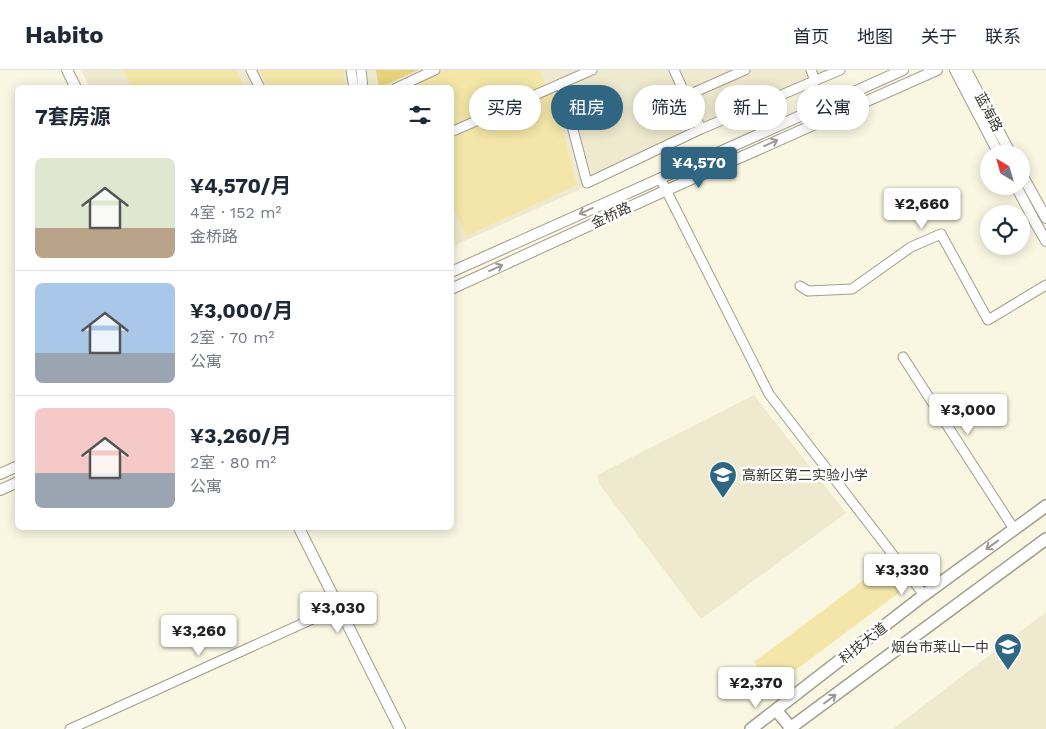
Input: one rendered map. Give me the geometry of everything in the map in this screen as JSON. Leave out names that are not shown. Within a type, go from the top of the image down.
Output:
[{"type":"main road","name":"科技大道","points":[[751,729],[924,595],[1046,506]]},
{"type":"main road","name":"科技大道","points":[[790,729],[1046,539]]},
{"type":"main road","points":[[776,710],[790,729]]},
{"type":"street","points":[[67,70],[74,85]]},
{"type":"street","points":[[251,70],[258,85]]},
{"type":"street","points":[[351,70],[354,85]]},
{"type":"street","points":[[361,70],[363,85]]},
{"type":"street","points":[[402,85],[435,70]]},
{"type":"street","points":[[454,131],[592,70]]},
{"type":"street","points":[[674,70],[681,85]]},
{"type":"street","points":[[705,88],[745,70]]},
{"type":"street","points":[[810,70],[815,81]]},
{"type":"street","points":[[705,127],[840,70]]},
{"type":"street","name":"金桥路","points":[[454,271],[903,70]]},
{"type":"street","name":"金桥路","points":[[454,288],[666,190],[937,70]]},
{"type":"street","name":"蓝海路","points":[[955,70],[994,145]]},
{"type":"street","name":"蓝海路","points":[[966,70],[1006,145]]},
{"type":"street","points":[[561,84],[587,183],[699,130]]},
{"type":"street","points":[[660,178],[769,394],[924,595]]},
{"type":"street","points":[[1030,187],[1044,208]]},
{"type":"street","points":[[1021,195],[1046,240]]},
{"type":"street","points":[[800,286],[808,291],[852,289],[911,247],[941,234],[988,320],[1046,285]]},
{"type":"street","points":[[903,357],[1014,529]]},
{"type":"street","points":[[0,474],[15,467]]},
{"type":"street","points":[[0,490],[15,483]]},
{"type":"street","points":[[300,530],[400,729]]},
{"type":"street","points":[[70,729],[339,607]]},
{"type":"shaded area","points":[[81,70],[848,70],[814,85],[797,85],[797,93],[787,97],[787,85],[715,85],[715,129],[454,246],[454,85],[88,85]]},
{"type":"shaded area","points":[[123,70],[236,70],[244,85],[131,85]]},
{"type":"shaded area","points":[[259,70],[343,70],[345,85],[267,85]]},
{"type":"shaded area","points":[[376,70],[418,70],[386,85],[378,85]]},
{"type":"shaded area","points":[[446,70],[539,70],[547,87],[541,90],[541,85],[469,85],[469,121],[454,128],[454,85],[414,85]]},
{"type":"shaded area","points":[[551,92],[551,130],[562,130],[577,185],[466,236],[454,209],[454,136],[469,129],[541,130],[541,97]]},
{"type":"shaded area","name":"高新区第二实验小学","points":[[754,395],[846,513],[701,619],[600,485],[597,475]]},
{"type":"shaded area","points":[[881,567],[900,592],[773,687],[754,662]]},
{"type":"shaded area","name":"烟台市莱山一中","points":[[1046,612],[1046,729],[893,729]]},
{"type":"place","name":"高新区第二实验小学","points":[[723,499]]},
{"type":"place","name":"烟台市莱山一中","points":[[1008,671]]}]
